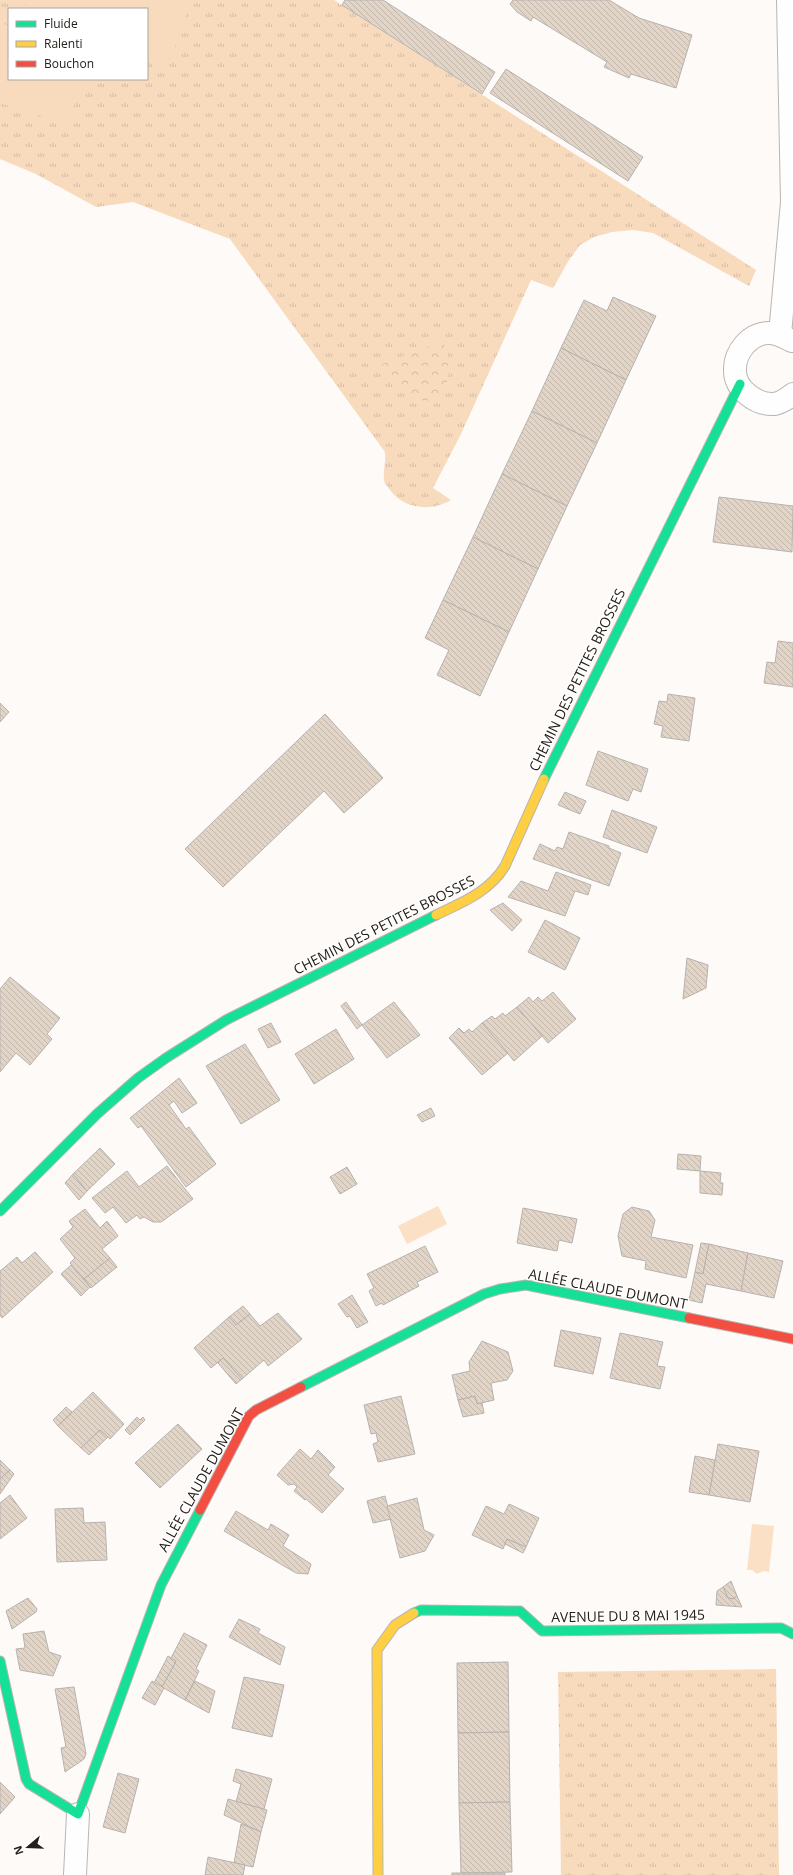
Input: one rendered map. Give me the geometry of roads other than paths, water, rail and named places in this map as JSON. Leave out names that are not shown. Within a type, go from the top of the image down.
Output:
[{"type":"street","points":[[788,0],[792,202],[787,338],[767,333],[754,337],[743,345],[737,358],[735,371],[740,384],[747,395],[760,401],[773,404],[786,399],[793,394]]},
{"type":"street","name":"CHEMIN DES PETITES BROSSES","points":[[0,1210],[112,1100],[150,1070],[190,1042],[226,1020],[474,896],[497,879],[559,747],[740,384]]},
{"type":"street","name":"ALLÉE CLAUDE DUMONT","points":[[78,1814],[168,1570],[249,1416],[256,1410],[484,1294],[500,1288],[513,1286],[526,1286],[793,1339]]},
{"type":"street","name":"AVENUE DU 8 MAI 1945","points":[[378,1875],[377,1650],[388,1631],[407,1614],[422,1610],[520,1611],[542,1631],[781,1628],[793,1634]]},
{"type":"street","points":[[0,1661],[26,1779],[29,1784],[78,1814],[76,1875]]}]
